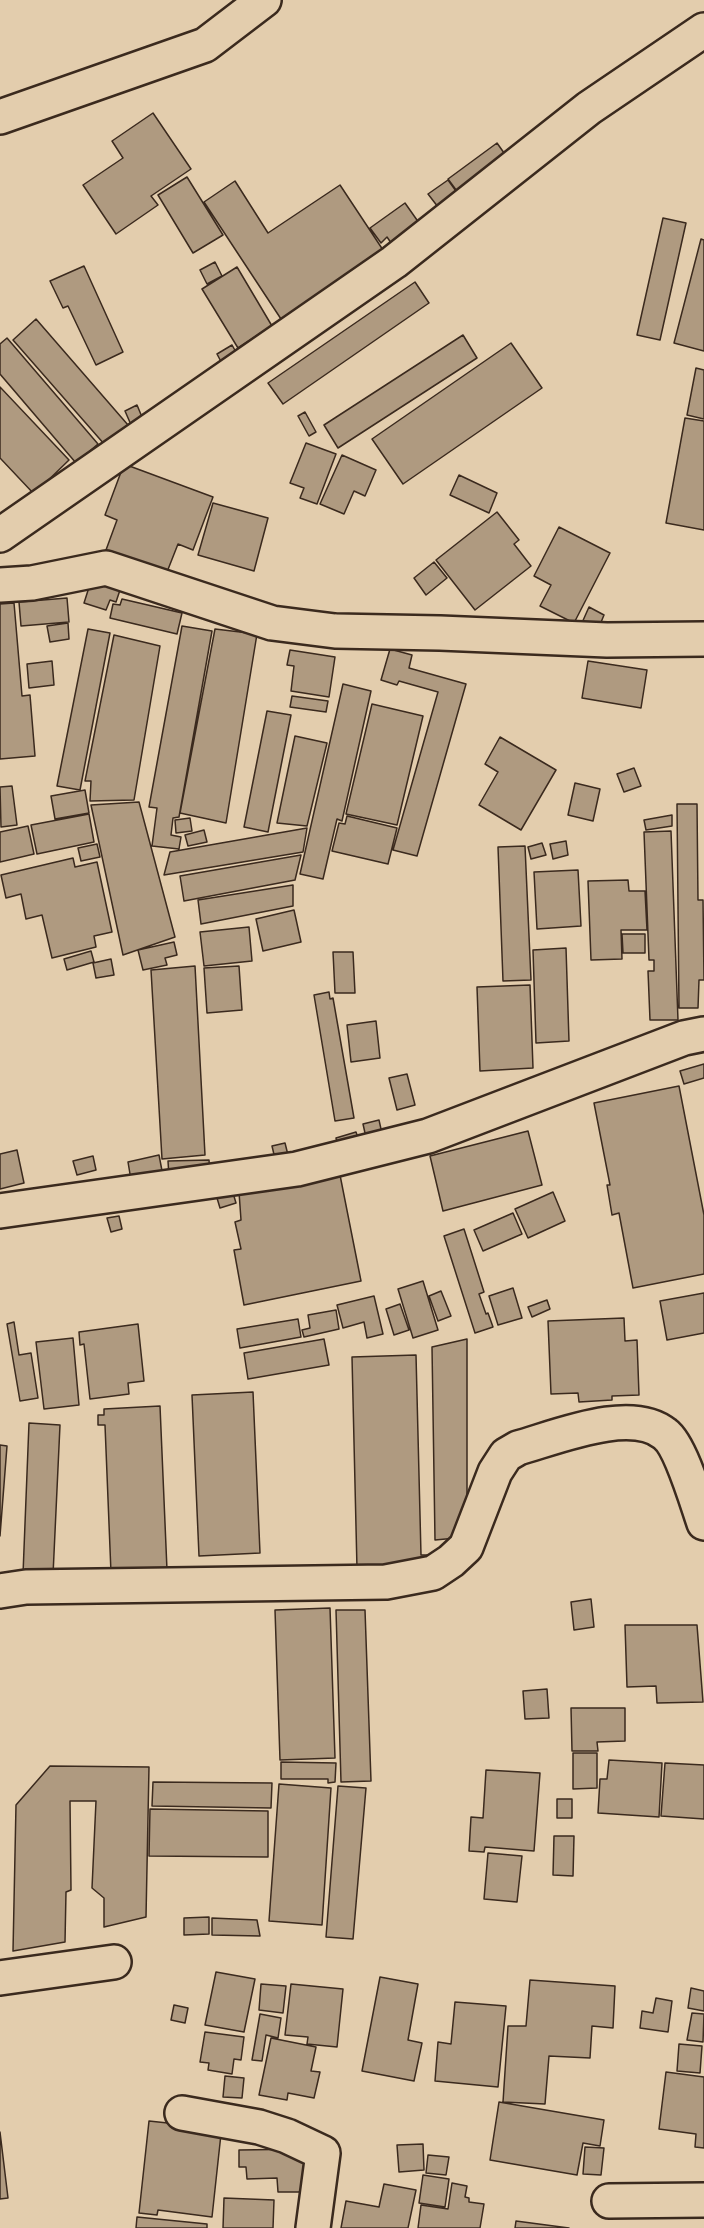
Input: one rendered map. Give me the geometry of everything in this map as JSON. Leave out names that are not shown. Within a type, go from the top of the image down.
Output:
[{"type":"street","points":[[0,117],[205,45],[264,0]]},
{"type":"street","points":[[0,536],[394,262],[589,108],[704,30]]},
{"type":"street","points":[[0,585],[32,583],[106,568],[272,623],[335,631],[607,640],[704,639]]},
{"type":"street","points":[[0,1211],[297,1169],[428,1136],[684,1038],[704,1034]]},
{"type":"street","points":[[0,1591],[26,1587],[386,1582],[433,1573],[451,1561],[466,1546],[495,1472],[506,1455],[518,1448],[607,1423],[639,1423],[666,1434],[683,1462],[704,1523]]},
{"type":"street","points":[[0,1978],[114,1962]]},
{"type":"street","points":[[182,2113],[259,2127],[287,2136],[323,2153],[313,2228]]},
{"type":"street","points":[[609,2201],[704,2200]]},
{"type":"building","points":[[153,113],[191,169],[151,196],[158,205],[116,234],[83,185],[123,158],[112,141]]},
{"type":"building","points":[[497,143],[514,167],[465,202],[448,179]]},
{"type":"building","points":[[187,177],[223,235],[193,253],[158,195]]},
{"type":"building","points":[[448,180],[464,202],[445,216],[428,194]]},
{"type":"building","points":[[235,181],[268,233],[340,185],[383,250],[281,319],[204,202]]},
{"type":"building","points":[[405,203],[424,230],[396,250],[387,237],[381,243],[370,228]]},
{"type":"building","points":[[663,218],[686,223],[660,340],[637,335]]},
{"type":"building","points":[[701,239],[704,240],[704,351],[674,343]]},
{"type":"building","points":[[215,262],[222,276],[207,284],[200,270]]},
{"type":"building","points":[[84,266],[123,352],[96,365],[68,306],[63,308],[50,281]]},
{"type":"building","points":[[237,267],[272,326],[238,348],[202,289]]},
{"type":"building","points":[[415,282],[429,303],[283,404],[268,383]]},
{"type":"building","points":[[36,319],[128,425],[105,445],[13,340]]},
{"type":"building","points":[[463,335],[477,358],[338,448],[324,425]]},
{"type":"building","points":[[7,338],[98,444],[76,463],[0,374],[0,344]]},
{"type":"building","points":[[511,343],[542,388],[403,484],[372,439]]},
{"type":"building","points":[[232,345],[241,361],[226,371],[217,354]]},
{"type":"building","points":[[696,368],[704,370],[704,419],[687,415]]},
{"type":"building","points":[[0,387],[69,460],[34,494],[0,458]]},
{"type":"building","points":[[137,405],[147,429],[135,434],[125,411]]},
{"type":"building","points":[[305,412],[316,432],[309,436],[298,416]]},
{"type":"building","points":[[685,418],[704,421],[704,530],[666,523]]},
{"type":"building","points":[[306,443],[336,454],[317,504],[300,498],[304,488],[290,483]]},
{"type":"building","points":[[342,455],[376,470],[365,496],[354,491],[344,514],[320,504]]},
{"type":"building","points":[[124,464],[213,497],[193,550],[178,544],[167,572],[106,550],[117,520],[105,515]]},
{"type":"building","points":[[459,475],[497,493],[489,513],[450,495]]},
{"type":"building","points":[[213,503],[268,518],[254,571],[198,555]]},
{"type":"building","points":[[497,512],[519,540],[514,544],[531,566],[475,610],[436,560]]},
{"type":"building","points":[[559,527],[610,553],[574,623],[540,606],[551,585],[534,576]]},
{"type":"building","points":[[434,562],[447,578],[426,595],[414,578]]},
{"type":"building","points":[[91,581],[120,590],[116,602],[110,600],[106,610],[84,603]]},
{"type":"building","points":[[67,598],[69,622],[21,626],[19,602]]},
{"type":"building","points":[[122,599],[182,613],[177,634],[110,618],[113,604],[120,605]]},
{"type":"building","points":[[14,603],[22,696],[30,695],[35,756],[0,759],[0,604]]},
{"type":"building","points":[[589,607],[604,615],[597,632],[581,625]]},
{"type":"building","points":[[68,623],[69,639],[50,642],[47,626]]},
{"type":"building","points":[[182,626],[212,631],[179,817],[173,818],[171,835],[181,837],[179,849],[152,846],[157,808],[149,807]]},
{"type":"building","points":[[88,629],[110,633],[80,790],[57,786]]},
{"type":"building","points":[[215,629],[257,634],[226,823],[180,813]]},
{"type":"building","points":[[114,635],[160,646],[134,800],[90,801],[91,781],[85,781]]},
{"type":"building","points":[[390,649],[412,655],[409,668],[466,684],[417,856],[393,850],[438,692],[399,681],[397,685],[381,680]]},
{"type":"building","points":[[290,650],[335,657],[329,697],[291,691],[294,666],[287,665]]},
{"type":"building","points":[[52,661],[54,685],[29,688],[27,664]]},
{"type":"building","points":[[588,661],[647,670],[641,708],[582,698]]},
{"type":"building","points":[[343,684],[371,691],[342,821],[337,819],[323,879],[300,874]]},
{"type":"building","points":[[292,696],[328,701],[326,712],[290,707]]},
{"type":"building","points":[[372,704],[423,716],[397,825],[346,814]]},
{"type":"building","points":[[267,711],[291,715],[268,832],[244,827]]},
{"type":"building","points":[[295,736],[327,743],[307,826],[277,823]]},
{"type":"building","points":[[500,737],[556,770],[521,830],[479,805],[498,772],[485,764]]},
{"type":"building","points":[[634,768],[641,786],[624,792],[617,774]]},
{"type":"building","points":[[575,783],[600,789],[593,821],[568,815]]},
{"type":"building","points":[[12,786],[17,825],[1,827],[0,787]]},
{"type":"building","points":[[85,790],[89,813],[55,819],[51,796]]},
{"type":"building","points":[[139,802],[175,937],[123,955],[91,805]]},
{"type":"building","points":[[677,804],[697,804],[698,900],[703,900],[704,980],[699,980],[698,1008],[679,1008]]},
{"type":"building","points":[[89,814],[94,842],[37,854],[31,825]]},
{"type":"building","points":[[672,815],[672,826],[646,830],[644,820]]},
{"type":"building","points":[[347,816],[397,828],[388,864],[332,851],[339,823],[345,824]]},
{"type":"building","points":[[190,818],[192,831],[176,833],[175,820]]},
{"type":"building","points":[[28,826],[34,854],[0,862],[0,832]]},
{"type":"building","points":[[307,828],[303,852],[164,875],[170,852]]},
{"type":"building","points":[[204,830],[207,842],[188,846],[185,835]]},
{"type":"building","points":[[671,831],[678,1020],[650,1020],[648,971],[654,971],[654,960],[649,960],[644,832]]},
{"type":"building","points":[[566,841],[568,855],[553,859],[550,844]]},
{"type":"building","points":[[542,843],[546,855],[531,859],[528,847]]},
{"type":"building","points":[[97,844],[100,857],[81,861],[78,848]]},
{"type":"building","points":[[525,846],[531,980],[503,981],[498,847]]},
{"type":"building","points":[[301,855],[295,880],[184,901],[180,876]]},
{"type":"building","points":[[73,858],[75,867],[97,862],[112,932],[94,936],[96,947],[52,958],[42,915],[26,919],[21,894],[6,898],[1,875]]},
{"type":"building","points":[[578,870],[581,926],[537,929],[534,872]]},
{"type":"building","points":[[628,880],[629,891],[645,891],[647,930],[621,930],[622,959],[591,960],[588,881]]},
{"type":"building","points":[[293,885],[293,906],[201,924],[198,900]]},
{"type":"building","points":[[294,910],[301,942],[263,951],[256,919]]},
{"type":"building","points":[[249,927],[252,961],[204,966],[200,932]]},
{"type":"building","points":[[622,934],[645,934],[645,953],[623,953]]},
{"type":"building","points":[[174,942],[177,955],[165,958],[167,965],[143,970],[138,950]]},
{"type":"building","points":[[566,948],[569,1041],[536,1043],[533,950]]},
{"type":"building","points":[[91,951],[94,962],[67,970],[64,959]]},
{"type":"building","points":[[333,952],[353,952],[355,993],[335,993]]},
{"type":"building","points":[[111,959],[114,975],[96,978],[93,963]]},
{"type":"building","points":[[195,966],[205,1155],[162,1159],[151,970]]},
{"type":"building","points":[[239,966],[242,1010],[207,1013],[204,968]]},
{"type":"building","points":[[530,985],[533,1068],[480,1071],[477,987]]},
{"type":"building","points":[[329,992],[330,999],[333,998],[354,1118],[335,1121],[314,995]]},
{"type":"building","points":[[376,1021],[380,1058],[351,1062],[347,1025]]},
{"type":"building","points":[[704,1064],[704,1078],[684,1084],[680,1071]]},
{"type":"building","points":[[407,1074],[415,1105],[397,1110],[389,1078]]},
{"type":"building","points":[[679,1086],[704,1215],[704,1274],[633,1288],[619,1213],[612,1215],[607,1185],[610,1185],[594,1103]]},
{"type":"building","points":[[379,1120],[383,1138],[367,1142],[363,1124]]},
{"type":"building","points":[[528,1131],[542,1185],[443,1211],[430,1156]]},
{"type":"building","points":[[356,1132],[360,1144],[339,1150],[336,1138]]},
{"type":"building","points":[[285,1143],[289,1159],[276,1163],[272,1146]]},
{"type":"building","points":[[17,1150],[24,1183],[0,1189],[0,1154]]},
{"type":"building","points":[[159,1155],[163,1176],[131,1180],[128,1162]]},
{"type":"building","points":[[93,1156],[96,1170],[77,1175],[73,1161]]},
{"type":"building","points":[[209,1160],[210,1174],[169,1177],[168,1161]]},
{"type":"building","points":[[340,1175],[361,1281],[244,1305],[234,1250],[241,1249],[235,1222],[241,1220],[239,1192]]},
{"type":"building","points":[[553,1192],[565,1221],[528,1238],[515,1209]]},
{"type":"building","points":[[233,1193],[236,1203],[220,1208],[217,1198]]},
{"type":"building","points":[[513,1213],[522,1234],[483,1251],[474,1230]]},
{"type":"building","points":[[119,1216],[122,1229],[111,1232],[107,1218]]},
{"type":"building","points":[[464,1229],[484,1292],[479,1294],[493,1327],[475,1333],[444,1236]]},
{"type":"building","points":[[423,1281],[438,1330],[413,1338],[398,1289]]},
{"type":"building","points":[[513,1288],[522,1318],[498,1325],[489,1296]]},
{"type":"building","points":[[441,1291],[451,1316],[438,1321],[429,1296]]},
{"type":"building","points":[[704,1293],[704,1333],[667,1340],[660,1301]]},
{"type":"building","points":[[374,1296],[383,1334],[367,1338],[364,1322],[343,1328],[337,1305]]},
{"type":"building","points":[[547,1300],[550,1309],[532,1317],[528,1307]]},
{"type":"building","points":[[400,1304],[409,1330],[394,1335],[386,1309]]},
{"type":"building","points":[[336,1310],[339,1329],[304,1337],[302,1330],[310,1328],[308,1315]]},
{"type":"building","points":[[624,1318],[625,1341],[637,1340],[639,1395],[612,1396],[612,1400],[579,1402],[578,1393],[551,1394],[548,1321]]},
{"type":"building","points":[[298,1319],[301,1337],[240,1348],[237,1329]]},
{"type":"building","points":[[14,1322],[19,1355],[31,1353],[38,1398],[20,1401],[7,1324]]},
{"type":"building","points":[[138,1324],[144,1381],[128,1383],[129,1394],[90,1399],[84,1344],[80,1345],[79,1332]]},
{"type":"building","points":[[73,1338],[79,1405],[44,1409],[36,1342]]},
{"type":"building","points":[[324,1339],[329,1365],[248,1379],[244,1353]]},
{"type":"building","points":[[467,1339],[467,1537],[435,1540],[432,1347]]},
{"type":"building","points":[[416,1355],[421,1555],[428,1555],[428,1567],[357,1569],[352,1357]]},
{"type":"building","points":[[253,1392],[260,1553],[199,1556],[192,1395]]},
{"type":"building","points":[[160,1406],[167,1570],[111,1573],[105,1425],[98,1425],[98,1415],[104,1415],[104,1409]]},
{"type":"building","points":[[29,1423],[60,1425],[53,1575],[23,1574]]},
{"type":"building","points":[[0,1445],[7,1446],[0,1536]]},
{"type":"building","points":[[591,1599],[594,1627],[574,1630],[571,1602]]},
{"type":"building","points":[[330,1608],[335,1758],[280,1760],[275,1610]]},
{"type":"building","points":[[336,1610],[365,1610],[371,1781],[341,1782]]},
{"type":"building","points":[[625,1625],[697,1625],[703,1702],[657,1703],[656,1686],[627,1687]]},
{"type":"building","points":[[547,1689],[549,1718],[525,1719],[523,1691]]},
{"type":"building","points":[[571,1708],[625,1708],[625,1741],[597,1742],[598,1751],[572,1751]]},
{"type":"building","points":[[573,1753],[597,1753],[597,1788],[573,1789]]},
{"type":"building","points":[[609,1760],[662,1763],[659,1817],[598,1813],[600,1779],[607,1779]]},
{"type":"building","points":[[281,1762],[336,1763],[335,1782],[328,1783],[328,1779],[281,1779]]},
{"type":"building","points":[[665,1763],[704,1765],[704,1819],[661,1816]]},
{"type":"building","points":[[50,1766],[149,1767],[146,1917],[104,1927],[104,1898],[92,1888],[96,1801],[70,1801],[71,1890],[66,1892],[65,1942],[13,1951],[16,1805]]},
{"type":"building","points":[[486,1770],[540,1773],[534,1851],[485,1847],[484,1852],[469,1851],[471,1817],[483,1818]]},
{"type":"building","points":[[153,1782],[272,1783],[271,1808],[152,1806]]},
{"type":"building","points":[[279,1784],[331,1788],[322,1925],[269,1921]]},
{"type":"building","points":[[338,1786],[366,1788],[353,1939],[326,1937]]},
{"type":"building","points":[[557,1799],[572,1799],[572,1818],[557,1818]]},
{"type":"building","points":[[150,1809],[268,1811],[268,1857],[149,1856]]},
{"type":"building","points":[[554,1836],[574,1836],[573,1876],[553,1875]]},
{"type":"building","points":[[488,1853],[522,1856],[517,1902],[484,1899]]},
{"type":"building","points":[[209,1917],[209,1934],[184,1935],[184,1918]]},
{"type":"building","points":[[212,1918],[257,1920],[260,1936],[212,1935]]},
{"type":"building","points":[[216,1972],[255,1979],[244,2032],[205,2025]]},
{"type":"building","points":[[380,1977],[418,1984],[408,2040],[422,2043],[414,2081],[362,2071]]},
{"type":"building","points":[[530,1980],[615,1986],[613,2028],[592,2026],[590,2058],[549,2056],[545,2104],[503,2102],[508,2026],[526,2026]]},
{"type":"building","points":[[261,1984],[286,1986],[283,2013],[259,2010]]},
{"type":"building","points":[[291,1984],[343,1989],[337,2047],[307,2044],[308,2037],[285,2035]]},
{"type":"building","points":[[691,1988],[704,1991],[704,2011],[688,2008]]},
{"type":"building","points":[[656,1998],[672,2001],[668,2032],[640,2028],[642,2011],[653,2013]]},
{"type":"building","points":[[455,2002],[506,2006],[498,2087],[435,2081],[438,2042],[451,2044]]},
{"type":"building","points":[[174,2005],[188,2008],[185,2023],[171,2020]]},
{"type":"building","points":[[692,2013],[704,2014],[703,2042],[687,2040]]},
{"type":"building","points":[[260,2014],[281,2018],[278,2038],[266,2035],[262,2061],[252,2060]]},
{"type":"building","points":[[205,2032],[244,2037],[241,2060],[234,2059],[232,2074],[208,2070],[209,2063],[200,2062]]},
{"type":"building","points":[[271,2038],[316,2047],[311,2071],[320,2072],[314,2098],[288,2093],[287,2100],[259,2095]]},
{"type":"building","points":[[679,2044],[702,2046],[700,2073],[677,2071]]},
{"type":"building","points":[[666,2072],[704,2077],[704,2148],[695,2147],[696,2134],[659,2129]]},
{"type":"building","points":[[225,2076],[244,2078],[242,2098],[223,2097]]},
{"type":"building","points":[[499,2102],[604,2120],[600,2146],[583,2143],[577,2175],[490,2160]]},
{"type":"building","points":[[149,2121],[205,2127],[221,2134],[212,2217],[158,2210],[157,2215],[139,2213]]},
{"type":"building","points":[[0,2132],[8,2198],[0,2199]]},
{"type":"building","points":[[423,2144],[424,2170],[399,2172],[397,2145]]},
{"type":"building","points":[[585,2147],[604,2148],[601,2175],[583,2174]]},
{"type":"building","points":[[306,2149],[306,2192],[278,2192],[277,2178],[247,2179],[246,2167],[239,2167],[239,2150]]},
{"type":"building","points":[[428,2155],[449,2157],[446,2175],[426,2173]]},
{"type":"building","points":[[423,2175],[449,2179],[445,2207],[419,2203]]},
{"type":"building","points":[[452,2183],[467,2186],[465,2197],[469,2198],[469,2202],[484,2204],[480,2228],[418,2228],[421,2205],[448,2209]]},
{"type":"building","points":[[384,2184],[416,2190],[408,2228],[341,2228],[346,2201],[379,2207]]},
{"type":"building","points":[[224,2198],[274,2200],[273,2228],[223,2228]]},
{"type":"building","points":[[137,2217],[207,2224],[207,2228],[136,2228]]},
{"type":"building","points":[[516,2221],[569,2228],[515,2228]]}]
